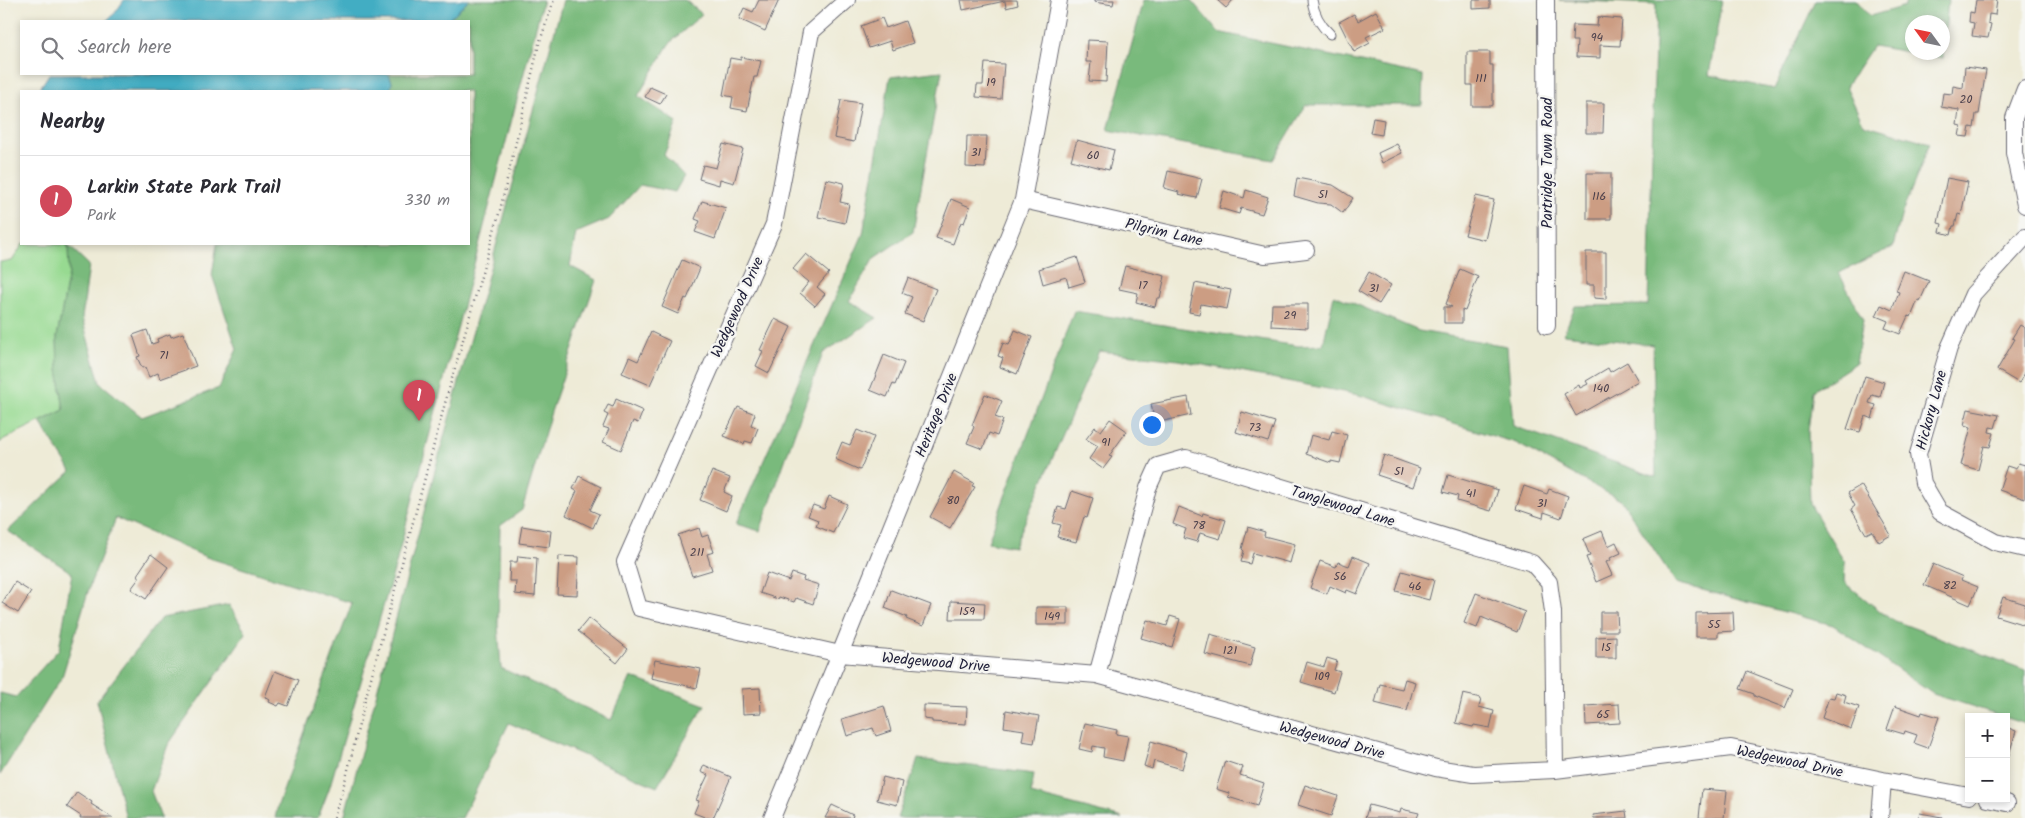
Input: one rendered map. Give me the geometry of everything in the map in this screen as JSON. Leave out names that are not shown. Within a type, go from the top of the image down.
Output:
[{"type":"street","name":"Wedgewood Drive","points":[[847,0],[811,32],[774,224],[625,562],[639,608],[840,654],[1097,676],[1436,768],[1473,774],[1555,770],[1731,748],[1965,795]]},
{"type":"street","name":"Heritage Drive","points":[[772,818],[840,654],[1022,200],[1059,0]]},
{"type":"street","name":"Partridge Town Road","points":[[1546,0],[1548,326]]},
{"type":"street","points":[[2025,89],[2014,118],[2014,153],[2025,205]]},
{"type":"street","name":"Pilgrim Lane","points":[[1022,200],[1265,255],[1306,250]]},
{"type":"street","name":"Hickory Lane","points":[[2025,237],[1973,294],[1949,348],[1918,454],[1923,483],[1940,512],[1995,542],[2025,549]]},
{"type":"street","name":"Tanglewood Lane","points":[[1097,676],[1148,488],[1158,466],[1186,458],[1532,563],[1549,582],[1552,602],[1555,770]]},
{"type":"street","points":[[1880,818],[1883,780]]},
{"type":"lane","points":[[1312,0],[1313,8],[1321,26],[1330,34]]},
{"type":"path","points":[[334,818],[447,396],[500,210],[539,44],[554,0]]},
{"type":"green space","points":[[469,0],[543,0],[395,567],[329,789],[318,818],[275,818],[278,805],[352,603],[206,557],[116,518],[91,582],[62,677],[0,775],[0,693],[16,697],[59,649],[72,573],[8,531],[71,471],[40,422],[64,410],[58,369],[57,337],[69,273],[68,245],[89,265],[82,318],[100,383],[142,417],[219,388],[237,349],[212,275],[217,245],[470,245],[470,90],[390,90],[392,82],[389,75],[470,75],[470,20],[448,20]]},
{"type":"green space","points":[[563,0],[685,0],[702,14],[669,44],[638,96],[677,122],[664,155],[684,176],[675,192],[640,185],[609,219],[576,233],[570,266],[596,280],[551,412],[522,510],[500,526],[498,625],[501,668],[611,720],[631,677],[705,705],[657,787],[509,723],[462,818],[344,818],[431,485]]},
{"type":"green space","points":[[1144,0],[1191,0],[1218,32],[1423,75],[1422,105],[1306,105],[1273,160],[1108,130]]},
{"type":"green space","points":[[1559,0],[1722,0],[1709,75],[1774,89],[1816,0],[1856,0],[1870,16],[1905,6],[1906,0],[1948,0],[1947,15],[1905,15],[1905,51],[1873,46],[1846,86],[1863,124],[1930,143],[1902,213],[1893,247],[1839,273],[1863,320],[1856,363],[1813,391],[1808,431],[1810,504],[1845,563],[1844,582],[1890,619],[2025,670],[2025,724],[2010,719],[2010,713],[1993,713],[1933,694],[1833,625],[1676,583],[1622,501],[1516,443],[1359,395],[1178,360],[1099,351],[1014,547],[988,542],[1074,311],[1298,346],[1323,345],[1334,295],[1419,331],[1507,346],[1513,426],[1656,477],[1653,345],[1564,334],[1575,306],[1648,305],[1656,4]]},
{"type":"green space","points":[[942,71],[913,232],[874,258],[849,301],[877,318],[823,353],[760,531],[736,524],[863,234],[890,77]]},
{"type":"green space","points":[[22,245],[68,245],[69,273],[57,337],[58,369],[64,410],[4,439],[0,443],[0,262],[12,261]]},
{"type":"green space","points":[[229,605],[246,633],[168,745],[151,791],[161,818],[126,818],[97,701],[161,618]]},
{"type":"green space","points":[[918,759],[1034,774],[1031,794],[1123,818],[897,818]]},
{"type":"water","points":[[124,0],[469,0],[448,20],[107,20],[115,13]]},
{"type":"water","points":[[48,75],[389,75],[392,82],[390,90],[39,90]]},
{"type":"building","points":[[759,0],[779,0],[765,31],[739,19],[744,8],[753,12]]},
{"type":"building","points":[[961,0],[1017,0],[1018,5],[1006,8],[1005,1],[963,10]]},
{"type":"building","points":[[1094,0],[1114,0],[1113,5],[1094,2]]},
{"type":"building","points":[[1217,0],[1233,0],[1226,8]]},
{"type":"building","points":[[1473,0],[1490,0],[1490,8],[1473,9]]},
{"type":"building","points":[[1976,0],[1997,0],[1995,15],[1989,14],[1988,23],[1991,24],[1988,38],[1972,36],[1974,23],[1969,22],[1970,12],[1974,13]]},
{"type":"building","points":[[1376,11],[1385,28],[1366,37],[1370,43],[1354,52],[1339,22],[1354,14],[1358,21]]},
{"type":"building","points":[[1598,17],[1622,19],[1620,46],[1600,45],[1600,58],[1576,57],[1577,41],[1572,41],[1573,25],[1597,26]]},
{"type":"building","points":[[882,18],[886,28],[905,21],[913,43],[893,50],[890,41],[869,48],[861,26]]},
{"type":"building","points":[[1087,40],[1108,41],[1106,82],[1089,81],[1091,62],[1086,62]]},
{"type":"building","points":[[1467,52],[1490,52],[1490,65],[1493,65],[1493,105],[1491,106],[1472,106],[1472,85],[1467,85]]},
{"type":"building","points":[[741,57],[761,61],[757,77],[754,77],[747,111],[731,108],[733,97],[723,95],[730,58],[741,60]]},
{"type":"building","points":[[985,63],[1004,64],[1001,99],[976,97],[977,85],[983,85]]},
{"type":"building","points":[[1965,67],[1986,70],[1979,114],[1976,114],[1974,128],[1970,127],[1968,137],[1959,136],[1961,126],[1957,125],[1959,110],[1941,107],[1943,93],[1952,94],[1953,86],[1963,88]]},
{"type":"building","points":[[650,87],[666,94],[660,104],[645,97]]},
{"type":"building","points":[[841,100],[861,103],[854,142],[834,138]]},
{"type":"building","points":[[1586,103],[1604,103],[1603,133],[1586,133]]},
{"type":"building","points":[[1373,118],[1384,120],[1382,135],[1370,133]]},
{"type":"building","points":[[967,136],[987,136],[985,168],[966,167]]},
{"type":"building","points":[[1077,140],[1114,150],[1109,170],[1071,160]]},
{"type":"building","points":[[723,144],[743,149],[734,183],[720,179],[719,185],[699,179],[703,165],[716,168]]},
{"type":"building","points":[[1397,144],[1402,153],[1382,163],[1378,153]]},
{"type":"building","points":[[1168,171],[1202,179],[1197,198],[1178,194],[1179,192],[1164,188]]},
{"type":"building","points":[[1587,173],[1611,173],[1611,219],[1587,219]]},
{"type":"building","points":[[1297,178],[1333,185],[1353,198],[1343,213],[1331,204],[1318,203],[1294,196]]},
{"type":"building","points":[[1947,178],[1968,182],[1961,215],[1958,214],[1951,235],[1940,232],[1942,224],[1938,223]]},
{"type":"building","points":[[826,179],[844,183],[840,202],[849,204],[845,223],[818,217]]},
{"type":"building","points":[[1246,190],[1268,197],[1262,214],[1241,208],[1239,214],[1219,208],[1224,191],[1244,198]]},
{"type":"building","points":[[1476,196],[1494,200],[1485,240],[1465,235]]},
{"type":"building","points":[[951,199],[970,207],[964,223],[961,222],[953,244],[936,238]]},
{"type":"building","points":[[702,201],[726,208],[715,239],[695,232],[700,221],[695,219]]},
{"type":"building","points":[[1586,252],[1606,252],[1606,299],[1594,298],[1594,285],[1586,285]]},
{"type":"building","points":[[806,254],[829,273],[817,287],[825,294],[815,306],[800,293],[809,282],[793,269]]},
{"type":"building","points":[[1077,257],[1085,282],[1069,287],[1066,277],[1043,284],[1039,269]]},
{"type":"building","points":[[682,260],[700,268],[687,299],[685,298],[678,314],[662,307]]},
{"type":"building","points":[[1125,266],[1165,276],[1160,298],[1157,298],[1155,307],[1136,302],[1138,293],[1119,289]]},
{"type":"building","points":[[1460,269],[1478,277],[1465,311],[1462,310],[1462,323],[1444,323],[1444,307],[1452,307],[1446,304]]},
{"type":"building","points":[[1904,271],[1929,281],[1920,301],[1918,300],[1911,317],[1908,316],[1900,334],[1885,328],[1888,321],[1876,316],[1881,305],[1892,310],[1899,292],[1896,291]]},
{"type":"building","points":[[1369,272],[1391,285],[1379,304],[1358,291]]},
{"type":"building","points":[[908,278],[936,289],[923,321],[905,314],[912,297],[902,293]]},
{"type":"building","points":[[1195,283],[1231,290],[1227,309],[1201,304],[1199,314],[1189,312]]},
{"type":"building","points":[[1272,304],[1308,304],[1308,328],[1271,326]]},
{"type":"building","points":[[775,319],[791,327],[769,373],[756,366],[763,351],[760,350]]},
{"type":"building","points":[[2020,325],[2025,328],[2025,373],[2019,383],[1997,370],[2015,339],[2012,338]]},
{"type":"building","points":[[147,330],[152,344],[158,342],[157,339],[170,334],[171,337],[183,333],[196,366],[160,379],[158,373],[149,377],[145,367],[142,368],[137,357],[140,356],[133,335]]},
{"type":"building","points":[[1015,330],[1032,337],[1017,374],[1000,367],[1003,358],[998,356],[1003,343],[1009,345]]},
{"type":"building","points":[[651,332],[670,341],[650,385],[622,373],[629,357],[638,361]]},
{"type":"building","points":[[884,355],[904,363],[895,385],[893,384],[887,397],[870,390]]},
{"type":"building","points":[[1627,362],[1638,381],[1576,416],[1564,394],[1579,385],[1580,388],[1588,384],[1586,381],[1608,368],[1610,372]]},
{"type":"building","points":[[1865,376],[1884,382],[1880,397],[1872,395],[1869,403],[1876,405],[1872,419],[1865,416],[1860,432],[1847,429]]},
{"type":"building","points":[[985,394],[1002,401],[995,417],[1003,420],[997,436],[989,433],[983,449],[967,443],[974,427],[972,425]]},
{"type":"building","points":[[1188,397],[1191,415],[1155,423],[1151,404]]},
{"type":"building","points":[[616,399],[643,411],[638,423],[633,421],[621,450],[603,442],[609,429],[603,427],[608,415],[604,413],[608,405],[613,407]]},
{"type":"building","points":[[738,407],[755,414],[751,425],[758,428],[752,443],[745,441],[744,444],[724,436]]},
{"type":"building","points":[[1968,409],[1999,415],[1995,428],[1990,427],[1989,432],[1994,433],[1990,447],[1984,446],[1978,470],[1961,465],[1971,427],[1964,425]]},
{"type":"building","points":[[1242,412],[1275,422],[1268,442],[1236,432]]},
{"type":"building","points":[[1110,419],[1127,431],[1109,456],[1112,457],[1103,469],[1089,459],[1098,446],[1086,439],[1095,427],[1101,431]]},
{"type":"building","points":[[857,430],[874,437],[860,470],[835,459],[842,442],[850,445]]},
{"type":"building","points":[[1332,431],[1347,435],[1340,463],[1331,461],[1331,463],[1306,454],[1311,435],[1329,440]]},
{"type":"building","points":[[1384,455],[1420,468],[1413,487],[1377,475]]},
{"type":"building","points":[[2018,463],[2025,465],[2025,499],[1999,490],[2007,466],[2016,469]]},
{"type":"building","points":[[712,471],[730,478],[724,492],[732,496],[726,511],[700,500]]},
{"type":"building","points":[[954,472],[974,483],[972,486],[975,487],[950,528],[930,517]]},
{"type":"building","points":[[1448,475],[1498,490],[1491,511],[1457,501],[1458,496],[1443,492]]},
{"type":"building","points":[[579,476],[601,487],[590,510],[599,514],[593,528],[566,515],[577,491],[573,489]]},
{"type":"building","points":[[1861,485],[1891,535],[1879,542],[1872,531],[1866,534],[1851,509],[1855,506],[1848,493]]},
{"type":"building","points":[[1524,486],[1547,494],[1549,489],[1568,496],[1561,518],[1544,512],[1543,518],[1516,509]]},
{"type":"building","points":[[1072,491],[1093,498],[1087,518],[1084,517],[1076,542],[1057,537],[1061,525],[1053,523],[1058,507],[1066,509]]},
{"type":"building","points":[[829,496],[847,504],[833,533],[816,526],[818,520],[808,516],[813,505],[824,509]]},
{"type":"building","points":[[1179,507],[1202,516],[1203,513],[1226,520],[1220,539],[1200,533],[1197,542],[1183,538],[1186,529],[1173,524]]},
{"type":"building","points":[[522,526],[551,531],[549,547],[519,543]]},
{"type":"building","points":[[1248,527],[1265,532],[1264,536],[1295,544],[1290,563],[1253,553],[1250,564],[1241,562],[1244,551],[1242,549]]},
{"type":"building","points":[[699,528],[702,537],[708,535],[714,552],[707,554],[712,570],[692,576],[678,535]]},
{"type":"building","points":[[1602,531],[1608,546],[1616,542],[1621,553],[1606,562],[1612,575],[1596,582],[1586,557],[1590,556],[1583,539]]},
{"type":"building","points":[[151,554],[168,567],[146,599],[131,589],[140,577],[137,575]]},
{"type":"building","points":[[518,556],[537,558],[535,596],[515,594],[516,581],[509,581],[510,562],[517,562]]},
{"type":"building","points":[[559,556],[579,557],[577,595],[557,594]]},
{"type":"building","points":[[1353,556],[1370,563],[1357,594],[1347,590],[1346,593],[1330,586],[1327,594],[1310,588],[1320,561],[1336,567],[1338,562],[1349,566]]},
{"type":"building","points":[[1933,564],[1963,577],[1961,580],[1978,587],[1970,605],[1924,585]]},
{"type":"building","points":[[1402,571],[1434,580],[1429,600],[1396,591]]},
{"type":"building","points":[[767,573],[789,581],[792,573],[804,577],[803,580],[819,585],[813,604],[796,598],[794,602],[760,593]]},
{"type":"building","points":[[15,582],[31,592],[18,613],[2,603]]},
{"type":"building","points":[[891,590],[931,605],[923,626],[885,608]]},
{"type":"building","points":[[1476,593],[1525,612],[1517,632],[1481,617],[1477,628],[1464,623]]},
{"type":"building","points":[[2003,597],[2025,604],[2025,625],[1996,616]]},
{"type":"building","points":[[951,601],[985,603],[984,619],[950,619]]},
{"type":"building","points":[[1036,607],[1068,607],[1068,625],[1036,625]]},
{"type":"building","points":[[1600,612],[1617,612],[1618,631],[1600,631]]},
{"type":"building","points":[[1733,612],[1734,631],[1718,632],[1718,637],[1696,637],[1696,613]]},
{"type":"building","points":[[1170,616],[1180,619],[1172,647],[1141,638],[1147,620],[1167,626]]},
{"type":"building","points":[[589,618],[628,649],[617,663],[578,631]]},
{"type":"building","points":[[1210,634],[1255,647],[1250,666],[1205,654]]},
{"type":"building","points":[[1616,636],[1616,658],[1596,658],[1596,637]]},
{"type":"building","points":[[1327,658],[1337,661],[1334,670],[1340,672],[1334,692],[1301,682],[1307,662],[1324,667]]},
{"type":"building","points":[[655,660],[701,669],[697,688],[651,678]]},
{"type":"building","points":[[275,671],[298,680],[288,706],[280,703],[278,706],[269,702],[270,700],[265,697]]},
{"type":"building","points":[[1747,671],[1793,689],[1785,708],[1740,689]]},
{"type":"building","points":[[1405,679],[1415,682],[1407,711],[1375,703],[1380,684],[1402,689]]},
{"type":"building","points":[[760,688],[761,713],[743,714],[742,689]]},
{"type":"building","points":[[1836,692],[1846,695],[1844,702],[1859,707],[1851,729],[1822,718],[1829,697],[1834,698]]},
{"type":"building","points":[[1463,694],[1481,698],[1479,707],[1494,711],[1490,728],[1456,723]]},
{"type":"building","points":[[1619,704],[1620,723],[1586,725],[1585,706]]},
{"type":"building","points":[[924,705],[967,707],[966,724],[932,722],[932,720],[924,719]]},
{"type":"building","points":[[884,706],[891,731],[876,736],[873,728],[847,736],[842,719]]},
{"type":"building","points":[[1895,706],[1921,715],[1922,712],[1939,717],[1928,748],[1914,743],[1917,735],[1905,731],[1904,734],[1887,729]]},
{"type":"building","points":[[1006,710],[1039,716],[1034,743],[1022,741],[1024,730],[1004,727]]},
{"type":"building","points":[[1085,723],[1117,730],[1116,734],[1128,736],[1123,761],[1103,757],[1104,748],[1093,746],[1092,752],[1079,749]]},
{"type":"building","points":[[2010,729],[2016,731],[2010,751]]},
{"type":"building","points":[[1151,741],[1187,752],[1182,769],[1154,761],[1152,769],[1144,766]]},
{"type":"building","points":[[1225,761],[1243,767],[1240,775],[1264,783],[1257,806],[1228,797],[1229,793],[1216,789]]},
{"type":"building","points":[[704,765],[731,777],[713,818],[707,818],[694,813],[699,801],[696,800],[708,775],[701,772]]},
{"type":"building","points":[[883,777],[902,782],[897,805],[877,800]]},
{"type":"building","points":[[1305,785],[1338,796],[1331,816],[1298,805]]},
{"type":"building","points":[[1702,789],[1727,791],[1724,818],[1699,818]]},
{"type":"building","points":[[77,792],[92,802],[91,804],[113,818],[80,818],[81,816],[67,807]]},
{"type":"building","points":[[832,805],[853,815],[852,818],[825,818]]},
{"type":"building","points":[[1369,805],[1400,813],[1401,809],[1419,813],[1417,818],[1365,818]]},
{"type":"building","points":[[1626,811],[1627,818],[1594,818],[1593,815]]},
{"type":"building","points":[[1920,813],[1942,817],[1942,818],[1918,818]]},
{"type":"place","name":"Larkin State Park Trail","points":[[419,421]]}]
